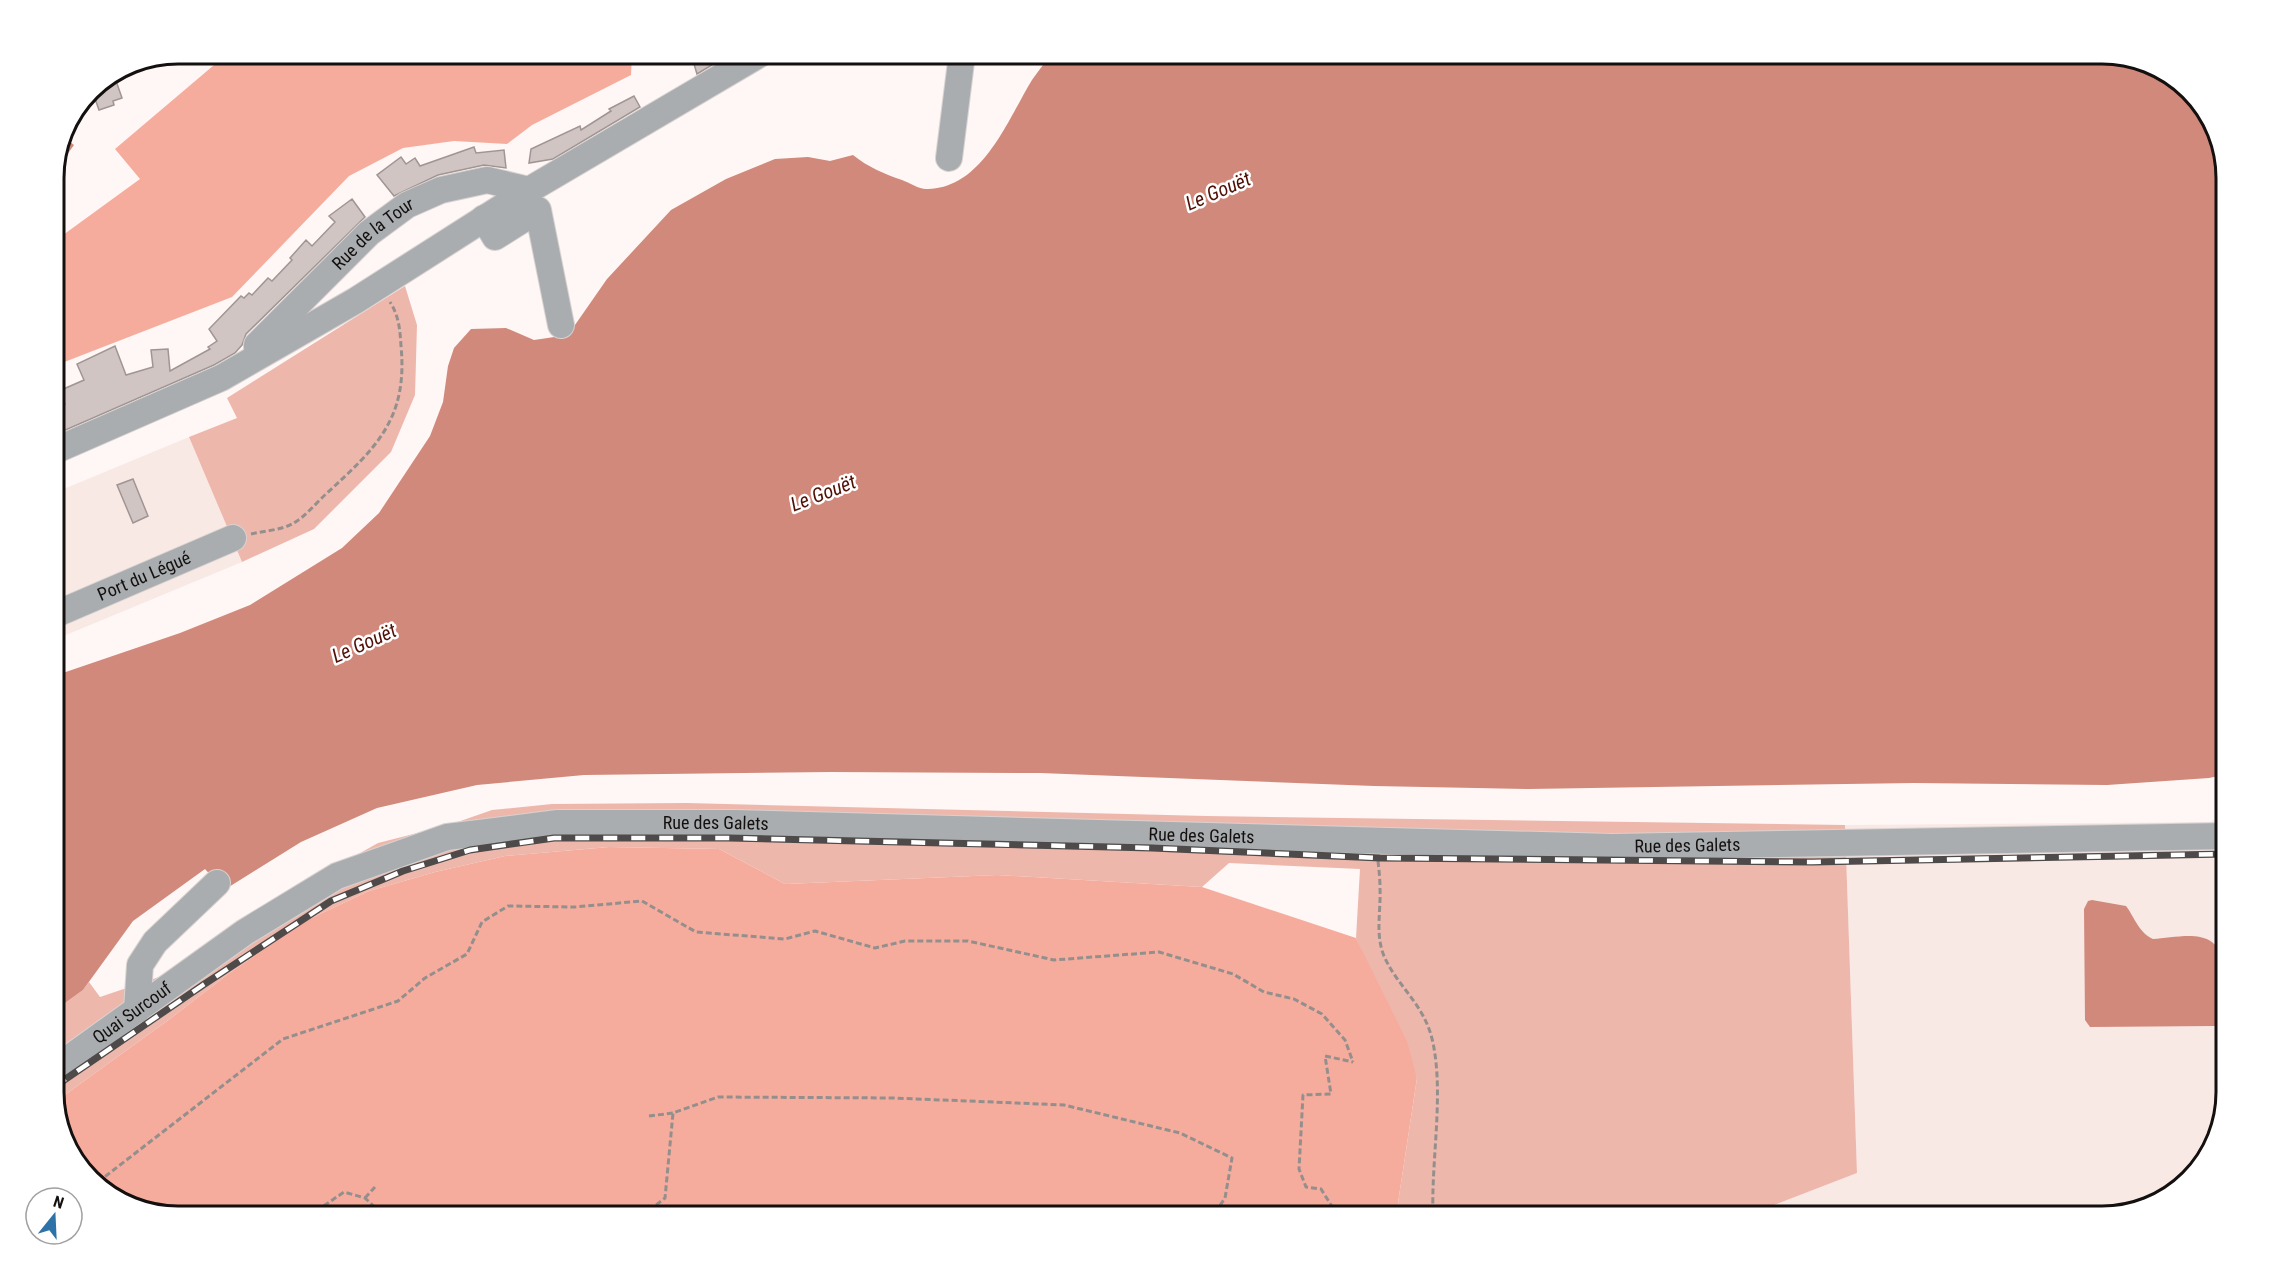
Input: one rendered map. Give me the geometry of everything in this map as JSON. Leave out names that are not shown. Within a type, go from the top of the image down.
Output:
[{"type":"street","points":[[65,446],[221,378],[379,285],[529,190],[742,65]]},
{"type":"street","points":[[949,158],[961,65]]},
{"type":"street","name":"Rue de la Tour","points":[[256,358],[258,345],[369,233],[407,205],[441,190],[487,180],[529,190]]},
{"type":"street","points":[[484,218],[495,237],[538,210],[561,325]]},
{"type":"street","name":"Port du Légué","points":[[65,610],[233,538]]},
{"type":"street","name":"Rue des Galets","points":[[209,958],[245,932],[337,876],[447,837],[558,823],[734,823],[1612,847],[2216,836]]},
{"type":"street","points":[[137,998],[141,965],[155,942],[217,883]]},
{"type":"street","name":"Quai Surcouf","points":[[65,1060],[137,998],[209,958]]},
{"type":"path","points":[[233,538],[291,525],[355,467],[383,435],[397,408],[403,362],[396,311],[379,285]]},
{"type":"path","points":[[1376,839],[1380,887],[1378,939],[1392,971],[1424,1016],[1433,1043],[1437,1081],[1433,1205]]},
{"type":"path","points":[[104,1178],[283,1039],[398,1001],[425,978],[467,954],[482,921],[508,906],[575,908],[642,901],[696,932],[785,939],[815,931],[875,948],[905,941],[968,941],[1054,960],[1159,952],[1233,974],[1264,992],[1294,999],[1322,1014],[1345,1040],[1353,1062],[1324,1056],[1331,1094],[1303,1095],[1299,1169],[1306,1187],[1321,1189],[1331,1205]]},
{"type":"path","points":[[649,1116],[673,1113],[718,1096],[894,1098],[1064,1105],[1180,1133],[1232,1158],[1225,1198],[1220,1205]]},
{"type":"path","points":[[656,1205],[665,1198],[673,1113]]},
{"type":"path","points":[[365,1198],[375,1187]]},
{"type":"path","points":[[325,1205],[344,1192],[365,1198],[372,1205]]},
{"type":"shaded area","points":[[214,65],[631,65],[631,75],[532,125],[507,144],[454,141],[403,148],[349,176],[232,297],[65,362],[65,234],[140,179],[115,149]]},
{"type":"shaded area","points":[[405,286],[417,325],[415,395],[391,452],[314,529],[242,562],[189,437],[237,418],[227,398]]},
{"type":"shaded area","points":[[189,437],[242,562],[65,635],[65,488]]},
{"type":"shaded area","points":[[687,803],[1207,816],[1845,825],[1857,1173],[1774,1205],[1398,1205],[1417,1078],[1356,938],[1360,869],[1229,863],[1202,887],[997,875],[785,884],[719,849],[609,847],[505,856],[435,872],[369,891],[303,922],[231,972],[65,1095],[65,1003],[83,990],[89,982],[100,997],[165,975],[303,885],[378,843],[449,825],[492,810],[552,804]]},
{"type":"shaded area","points":[[2216,819],[2216,1106],[2205,1142],[2188,1167],[2178,1177],[2146,1197],[2117,1205],[1774,1205],[1857,1173],[1845,825],[2210,822]]},
{"type":"shaded area","points":[[609,847],[719,849],[785,884],[997,875],[1202,887],[1356,938],[1407,1041],[1417,1078],[1398,1205],[164,1205],[135,1197],[115,1186],[93,1167],[84,1155],[71,1128],[65,1095],[231,972],[303,922],[369,891],[435,872],[505,856]]},
{"type":"water","name":"Le Gouët","points":[[2102,64],[2132,68],[2153,76],[2178,93],[2197,115],[2210,142],[2216,171],[2216,776],[2107,785],[1914,783],[1529,789],[1374,786],[1040,773],[830,772],[584,775],[477,785],[377,808],[301,842],[224,890],[205,869],[133,921],[83,990],[65,1003],[65,672],[180,633],[250,605],[342,548],[379,513],[430,436],[443,402],[448,366],[454,348],[471,329],[506,328],[534,340],[568,335],[607,279],[671,210],[726,179],[775,159],[808,157],[830,161],[853,155],[876,170],[918,187],[928,189],[947,186],[964,177],[992,149],[1043,65]]},
{"type":"water","points":[[71,142],[74,145],[67,155]]},
{"type":"water","points":[[2088,901],[2126,906],[2141,929],[2153,939],[2189,936],[2211,941],[2216,947],[2215,1026],[2090,1027],[2085,1020],[2084,909]]},
{"type":"building","points":[[694,65],[712,65],[697,74]]},
{"type":"building","points":[[117,83],[122,98],[113,101],[114,105],[99,110],[96,101]]},
{"type":"building","points":[[634,96],[640,107],[553,159],[529,163],[531,149],[580,126],[581,130],[611,111],[609,109]]},
{"type":"building","points":[[474,147],[476,153],[504,150],[506,168],[484,165],[438,175],[394,196],[377,175],[401,157],[406,164],[415,158],[420,166]]},
{"type":"building","points":[[352,199],[365,217],[246,334],[242,345],[235,353],[214,365],[65,430],[65,388],[84,380],[77,364],[115,346],[126,375],[153,367],[151,350],[168,349],[170,371],[210,349],[208,347],[217,341],[209,329],[241,296],[244,298],[249,293],[252,295],[268,278],[272,281],[292,260],[290,258],[306,240],[312,246],[335,222],[329,216]]},
{"type":"building","points":[[133,479],[148,516],[133,523],[117,485]]},
{"type":"railway","points":[[65,1079],[331,901],[403,871],[470,850],[554,838],[728,838],[1152,848],[1380,858],[1813,862],[2216,854]]}]
